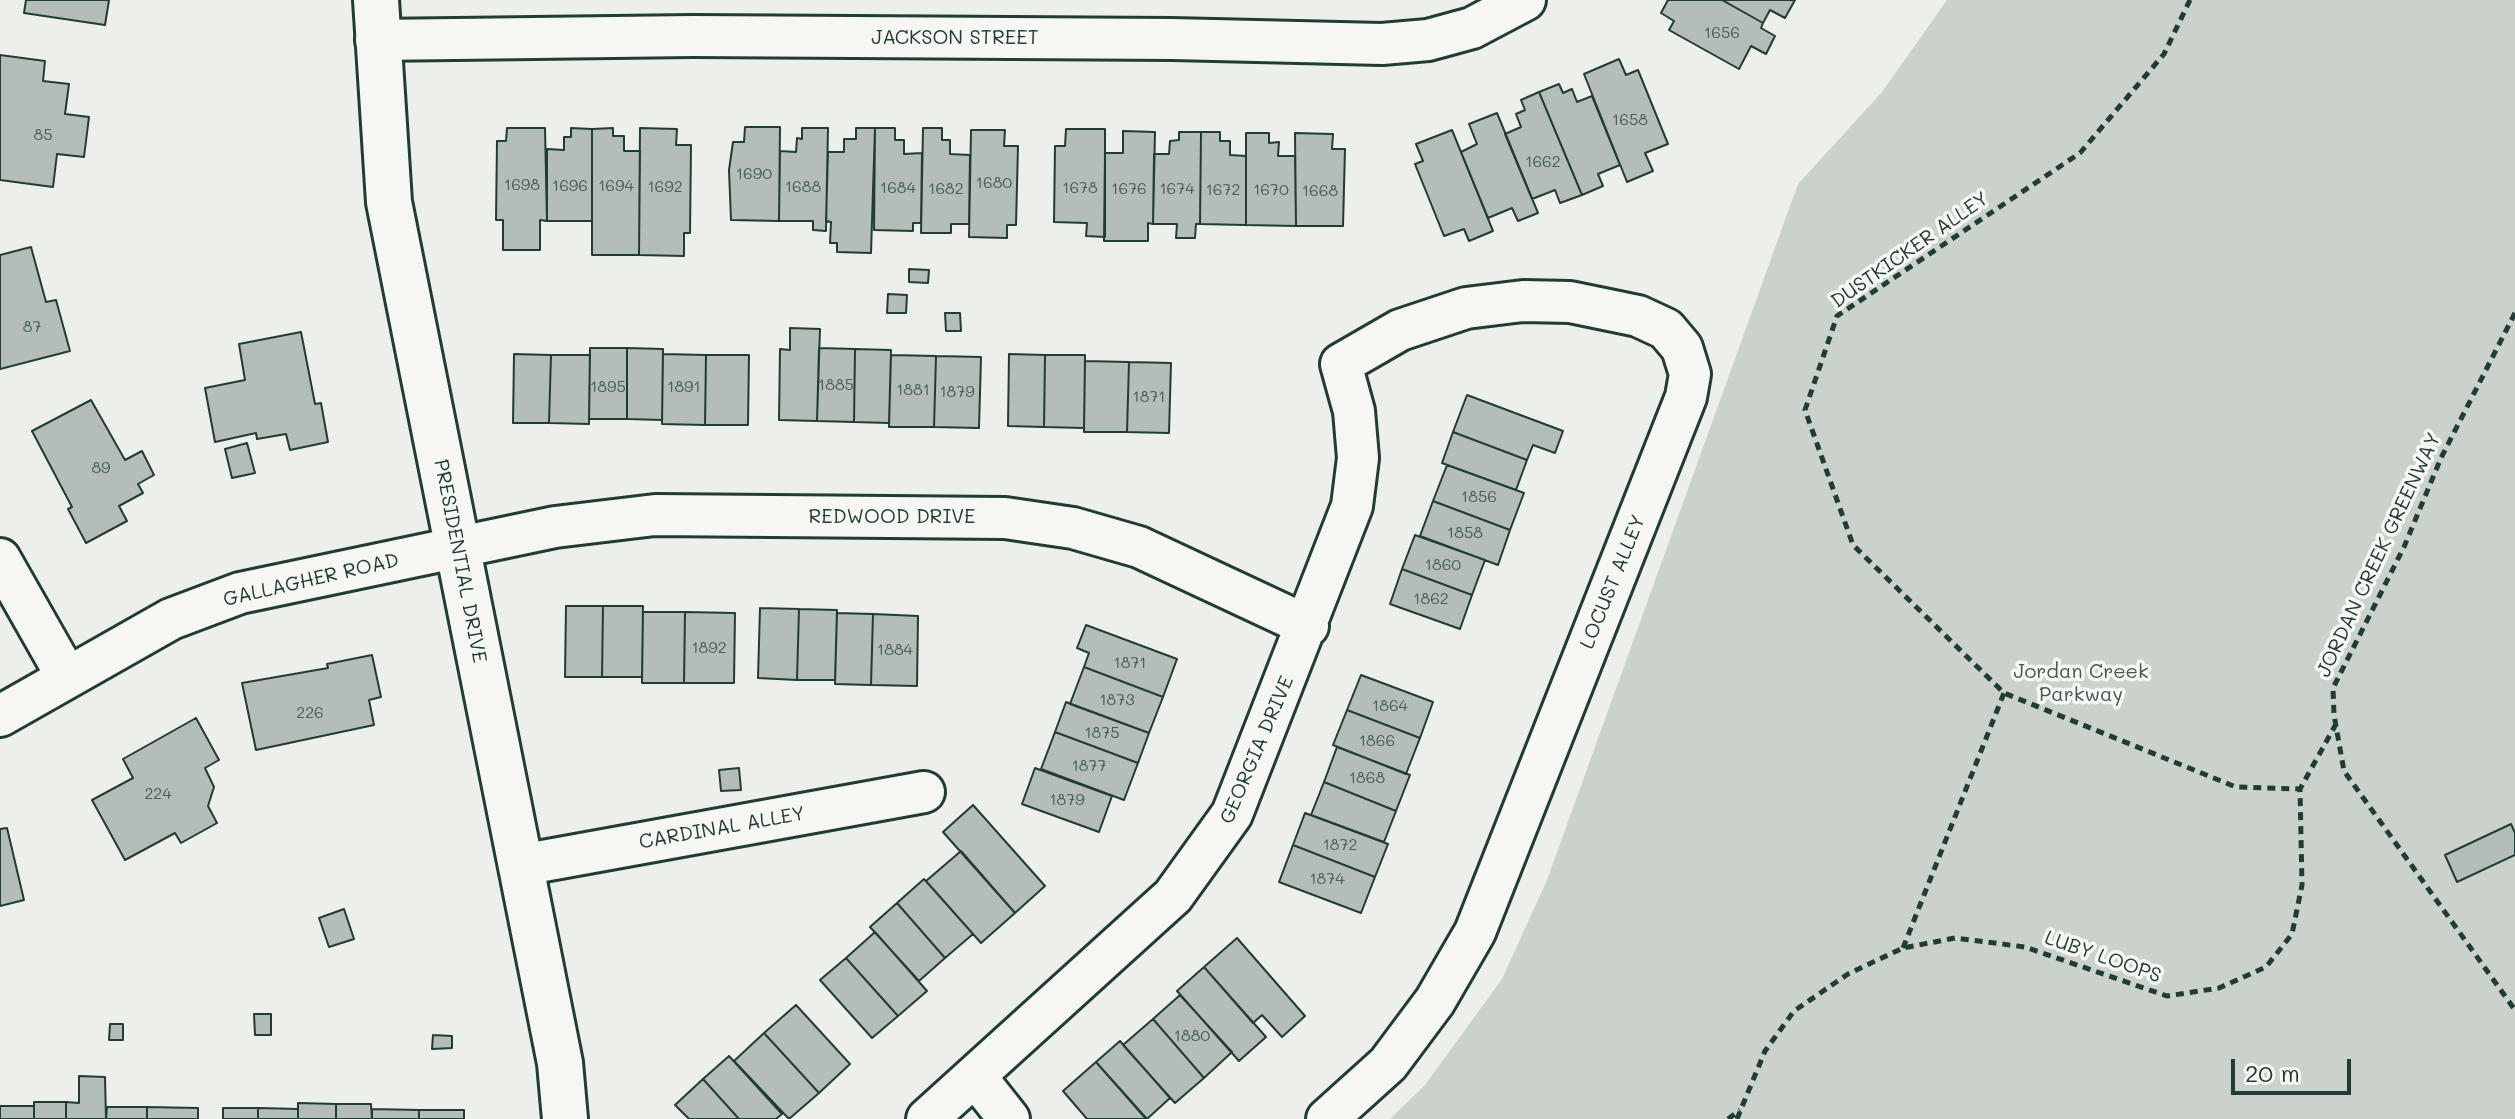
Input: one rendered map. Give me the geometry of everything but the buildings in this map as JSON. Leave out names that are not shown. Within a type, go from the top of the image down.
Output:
[{"type":"street","name":"JACKSON STREET","points":[[376,20],[709,36],[1382,44],[1428,40],[1472,28],[1525,0]]},
{"type":"street","name":"PRESIDENTIAL DRIVE","points":[[376,20],[389,202],[560,1063],[565,1119]]},
{"type":"street","name":"LOCUST ALLEY","points":[[1327,1119],[1388,1064],[1435,1001],[1475,932],[1686,397],[1690,374],[1682,348],[1666,329],[1638,316],[1570,302],[1523,301],[1466,308],[1400,330],[1341,364]]},
{"type":"street","name":"GEORGIA DRIVE","points":[[927,1119],[1188,878],[1232,814],[1308,626],[1352,506],[1358,458],[1354,411],[1341,364]]},
{"type":"street","name":"REDWOOD DRIVE","points":[[458,548],[555,527],[655,515],[1005,518],[1073,528],[1139,547],[1308,626]]},
{"type":"street","name":"GALLAGHER ROAD","points":[[0,716],[171,619],[240,593],[458,548]]},
{"type":"street","points":[[0,559],[67,677]]},
{"type":"street","name":"CARDINAL ALLEY","points":[[521,865],[924,792]]},
{"type":"street","points":[[975,1076],[1009,1119]]},
{"type":"path","name":"DUSTKICKER ALLEY","points":[[2190,0],[2164,54],[2080,153],[1837,316],[1805,410],[1853,545],[2004,693],[2236,787],[2300,789]]},
{"type":"path","name":"JORDAN CREEK GREENWAY","points":[[2515,313],[2441,458],[2404,547],[2333,688],[2344,771],[2515,1010]]},
{"type":"path","points":[[1903,948],[2004,693]]},
{"type":"path","points":[[2300,789],[2336,724]]},
{"type":"path","name":"LUBY LOOPS","points":[[1737,1119],[1765,1051],[1794,1011],[1848,974],[1903,948],[1955,938],[2011,945],[2167,996],[2219,988],[2266,967],[2292,934],[2302,885],[2300,789]]},
{"type":"path","points":[[1728,1119],[1741,1110]]},
{"type":"green space","name":"Jordan Creek Parkway","points":[[1947,0],[2515,0],[2515,1119],[1390,1119],[1425,1085],[1502,979],[1547,880],[1798,184],[1882,92]]}]
